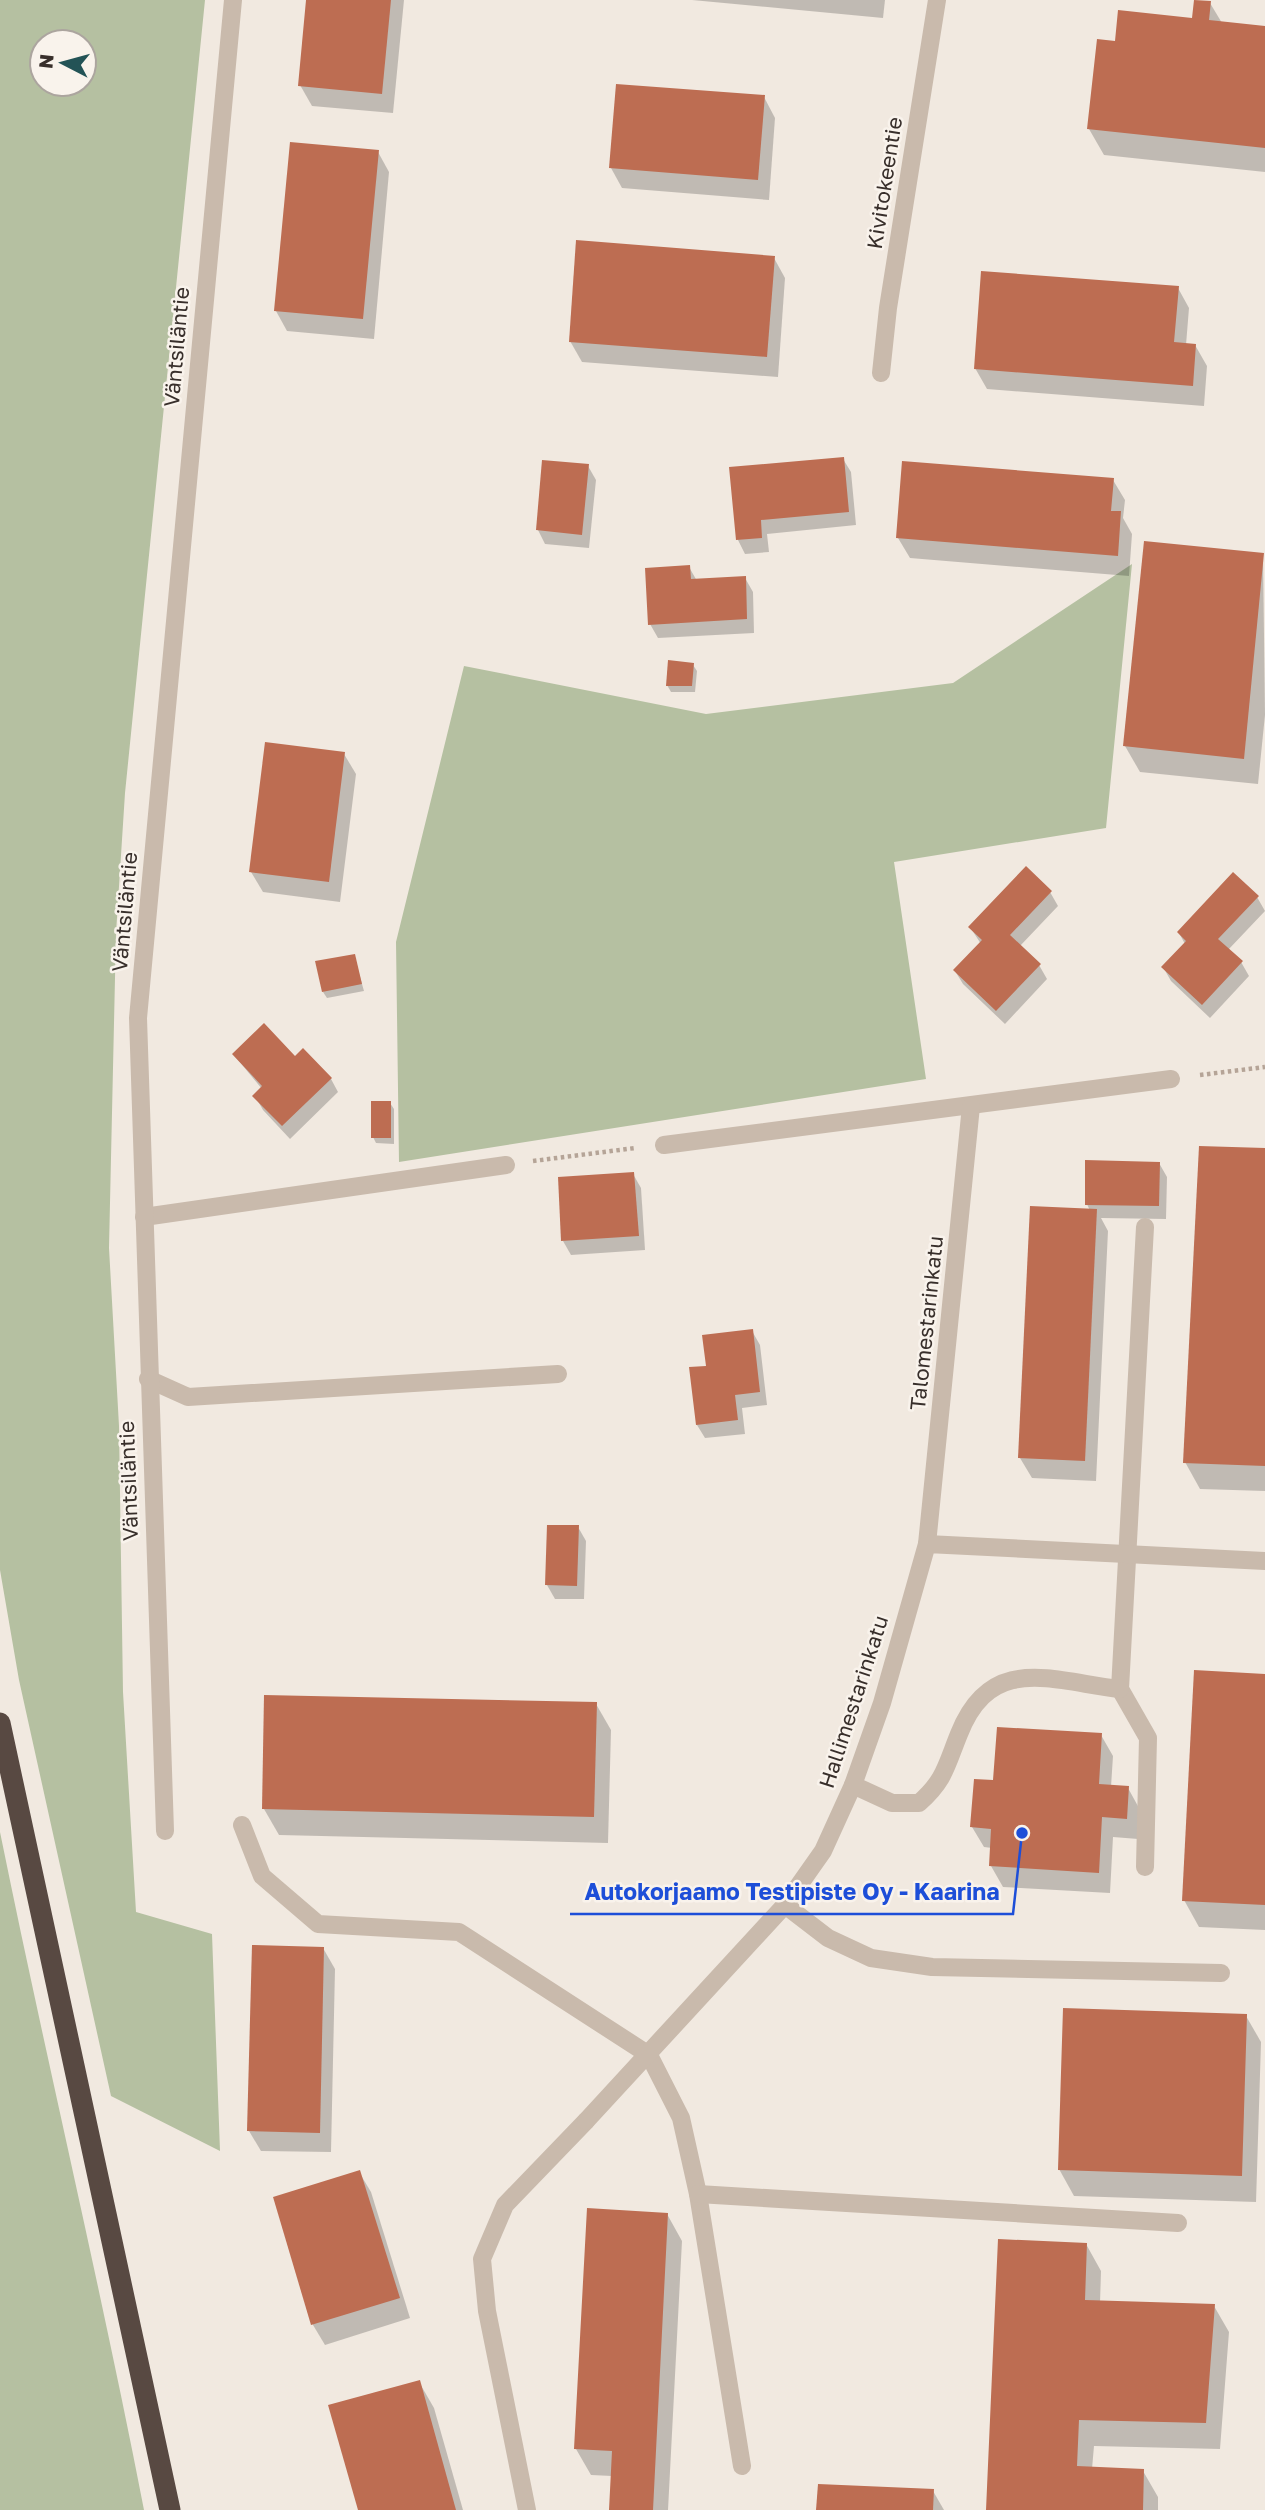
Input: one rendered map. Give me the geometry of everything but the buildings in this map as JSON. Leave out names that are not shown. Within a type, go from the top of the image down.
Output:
[{"type":"highway","points":[[0,1723],[170,2510]]},
{"type":"street","name":"Väntsiläntie","points":[[165,1831],[138,1018],[233,0]]},
{"type":"street","name":"Kivitokeentie","points":[[881,373],[888,308],[937,0]]},
{"type":"street","points":[[664,1145],[1171,1079]]},
{"type":"street","name":"Talomestarinkatu","points":[[927,1544],[971,1105]]},
{"type":"street","points":[[144,1217],[506,1165]]},
{"type":"street","points":[[1145,1227],[1120,1689],[1148,1738],[1145,1867]]},
{"type":"street","points":[[148,1378],[188,1397],[558,1374]]},
{"type":"street","points":[[927,1544],[1128,1552],[1265,1561]]},
{"type":"street","name":"Hallimestarinkatu","points":[[527,2510],[487,2311],[482,2259],[505,2205],[649,2055],[785,1905],[823,1851],[853,1785],[882,1703],[927,1544]]},
{"type":"street","points":[[853,1785],[892,1803],[919,1803],[939,1786],[967,1714],[991,1686],[1019,1677],[1120,1689]]},
{"type":"street","points":[[242,1825],[262,1876],[318,1924],[459,1932],[649,2055],[681,2118],[698,2194],[742,2466]]},
{"type":"street","points":[[785,1905],[828,1938],[871,1958],[932,1967],[1221,1973]]},
{"type":"street","points":[[698,2194],[1178,2223]]},
{"type":"path","points":[[1171,1079],[1265,1066]]},
{"type":"path","points":[[506,1165],[664,1145]]},
{"type":"green space","points":[[0,0],[205,0],[125,793],[116,933],[109,1248],[119,1426],[123,1692],[136,1912],[212,1934],[220,2151],[111,2096],[19,1680],[0,1570]]},
{"type":"green space","points":[[1132,564],[1106,828],[894,862],[926,1079],[399,1162],[396,942],[464,666],[706,714],[953,683]]},
{"type":"green space","points":[[0,1832],[109,2340],[144,2510],[0,2510]]},
{"type":"place","name":"Autokorjaamo Testipiste Oy - Kaarina","points":[[1022,1833]]}]
